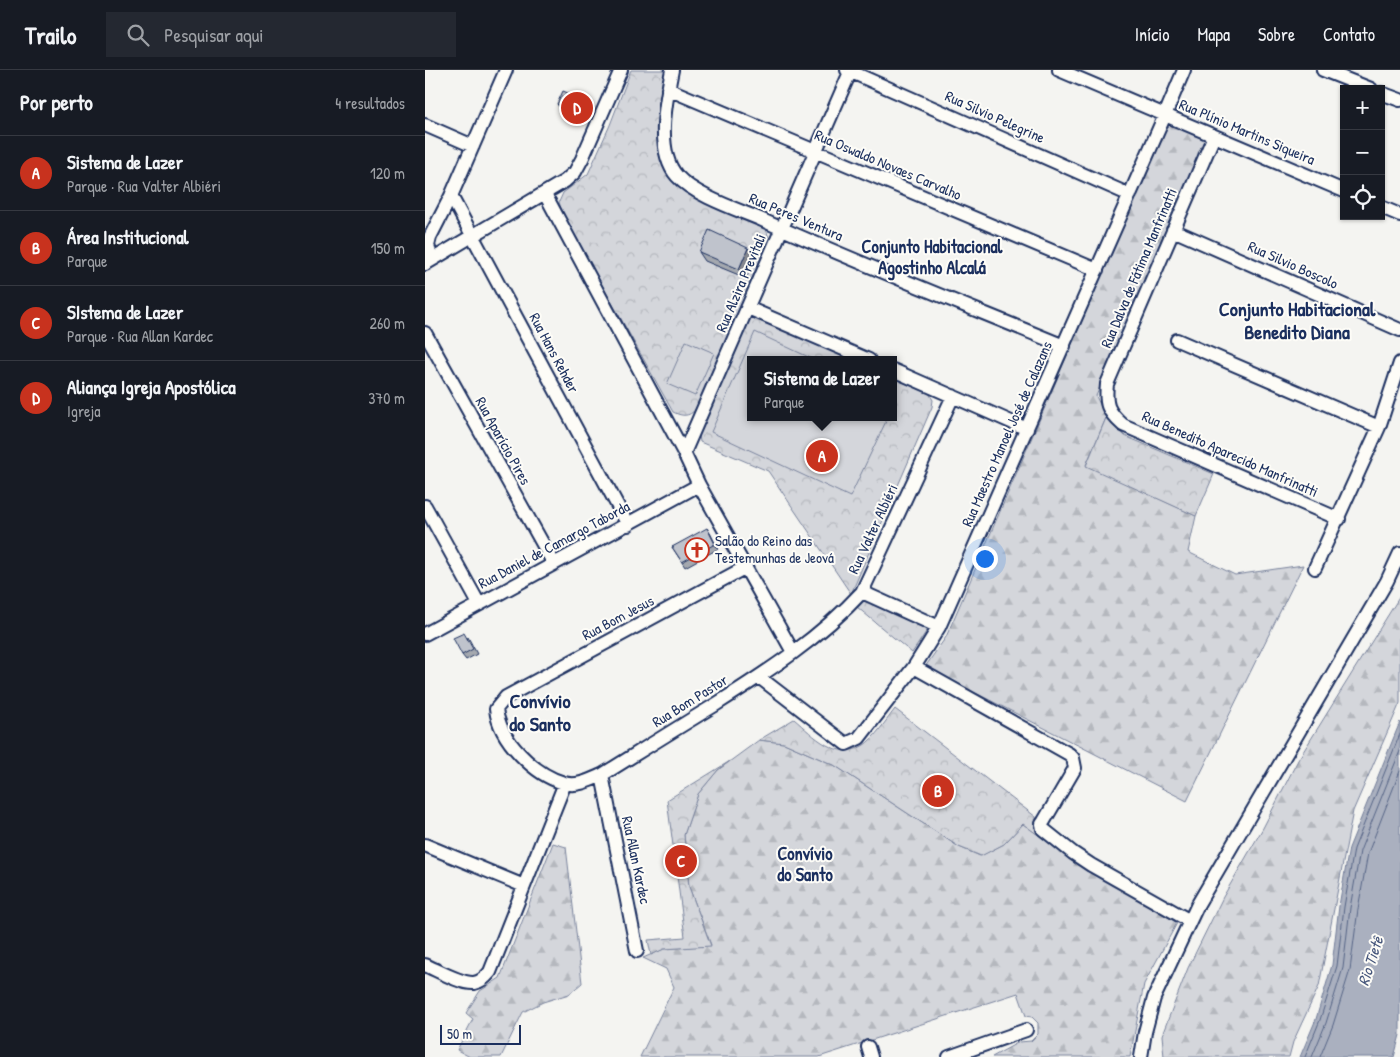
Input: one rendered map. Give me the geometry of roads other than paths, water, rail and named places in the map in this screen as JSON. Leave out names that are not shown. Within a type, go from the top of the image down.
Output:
[{"type":"street","points":[[506,70],[451,196],[428,236],[429,262],[545,194],[575,172],[621,70]]},
{"type":"street","name":"Rua Peres Ventura","points":[[672,70],[663,136],[667,158],[676,175],[690,188],[781,229],[1063,346]]},
{"type":"street","name":"Rua Alzira Previtali","points":[[684,453],[849,70]]},
{"type":"street","name":"Rua Silvio Pelegrine","points":[[849,70],[1130,195]]},
{"type":"street","name":"Rua Plínio Martins Siqueira","points":[[1059,70],[1340,189]]},
{"type":"street","name":"Rua Maestro Manoel José de Calazans","points":[[759,677],[846,744],[859,738],[914,667],[939,627],[1184,70]]},
{"type":"street","points":[[1323,70],[1361,85]]},
{"type":"street","name":"Rua Oswaldo Novaes Carvalho","points":[[668,89],[1097,270]]},
{"type":"street","points":[[1385,94],[1400,100]]},
{"type":"street","points":[[425,125],[473,146]]},
{"type":"street","name":"Rua Dalva de Fátima Manfrinatti","points":[[1112,415],[1105,400],[1107,384],[1214,136]]},
{"type":"street","points":[[545,194],[684,453],[699,485],[793,652]]},
{"type":"street","name":"Rua Hans Rehder","points":[[451,196],[628,525]]},
{"type":"street","points":[[1385,209],[1400,215]]},
{"type":"street","name":"Rua Silvio Boscolo","points":[[1173,230],[1400,330]]},
{"type":"street","points":[[748,308],[860,356]]},
{"type":"street","name":"Rua Aparício Pires","points":[[425,333],[553,564]]},
{"type":"street","points":[[1177,340],[1379,427]]},
{"type":"street","points":[[1315,568],[1339,519],[1379,427],[1400,363]]},
{"type":"street","points":[[897,372],[1027,429]]},
{"type":"street","name":"Rua Valter Albiéri","points":[[793,652],[847,608],[862,592],[953,396]]},
{"type":"street","name":"Rua Benedito Aparecido Manfrinatti","points":[[1112,415],[1123,425],[1339,519]]},
{"type":"street","name":"Rua Daniel de Camargo Taborda","points":[[425,634],[699,485]]},
{"type":"street","points":[[425,506],[479,604]]},
{"type":"street","points":[[1141,1057],[1154,998],[1190,921],[1333,671],[1387,581],[1400,553]]},
{"type":"street","name":"Rua Bom Jesus","points":[[565,784],[525,760],[505,736],[496,709],[506,697],[746,568]]},
{"type":"street","points":[[862,592],[939,627]]},
{"type":"street","name":"Rua Bom Pastor","points":[[565,784],[579,784],[602,775],[759,677],[793,652]]},
{"type":"street","points":[[914,667],[1069,754],[1073,758],[1075,768],[1073,774],[1042,824],[1043,829],[1091,865],[1190,921]]},
{"type":"street","name":"Rua Allan Kardec","points":[[602,775],[637,950]]},
{"type":"street","points":[[425,966],[467,982],[475,983],[490,972],[565,784]]},
{"type":"street","points":[[425,845],[525,886]]},
{"type":"street","points":[[949,1057],[1027,1030]]},
{"type":"water","name":"Rio Tietê","points":[[1400,722],[1400,1035],[1394,1057],[1300,1057],[1316,1019],[1332,965],[1339,906],[1349,848]]},
{"type":"place","name":"Aliança Igreja Apostólica","points":[[577,108]]},
{"type":"place","name":"Sistema de Lazer","points":[[822,456]]},
{"type":"place","name":"Salão do Reino das Testemunhas de Jeová","points":[[697,550]]},
{"type":"place","name":"Área Institucional","points":[[938,791]]},
{"type":"place","name":"SIstema de Lazer","points":[[681,861]]},
{"type":"district","name":"Conjunto Habitacional Agostinho Alcalá","points":[[932,257]]},
{"type":"district","name":"Conjunto Habitacional Benedito Diana","points":[[1297,320]]},
{"type":"district","name":"Convívio do Santo","points":[[540,712]]},
{"type":"district","name":"Convívio do Santo","points":[[805,864]]}]
